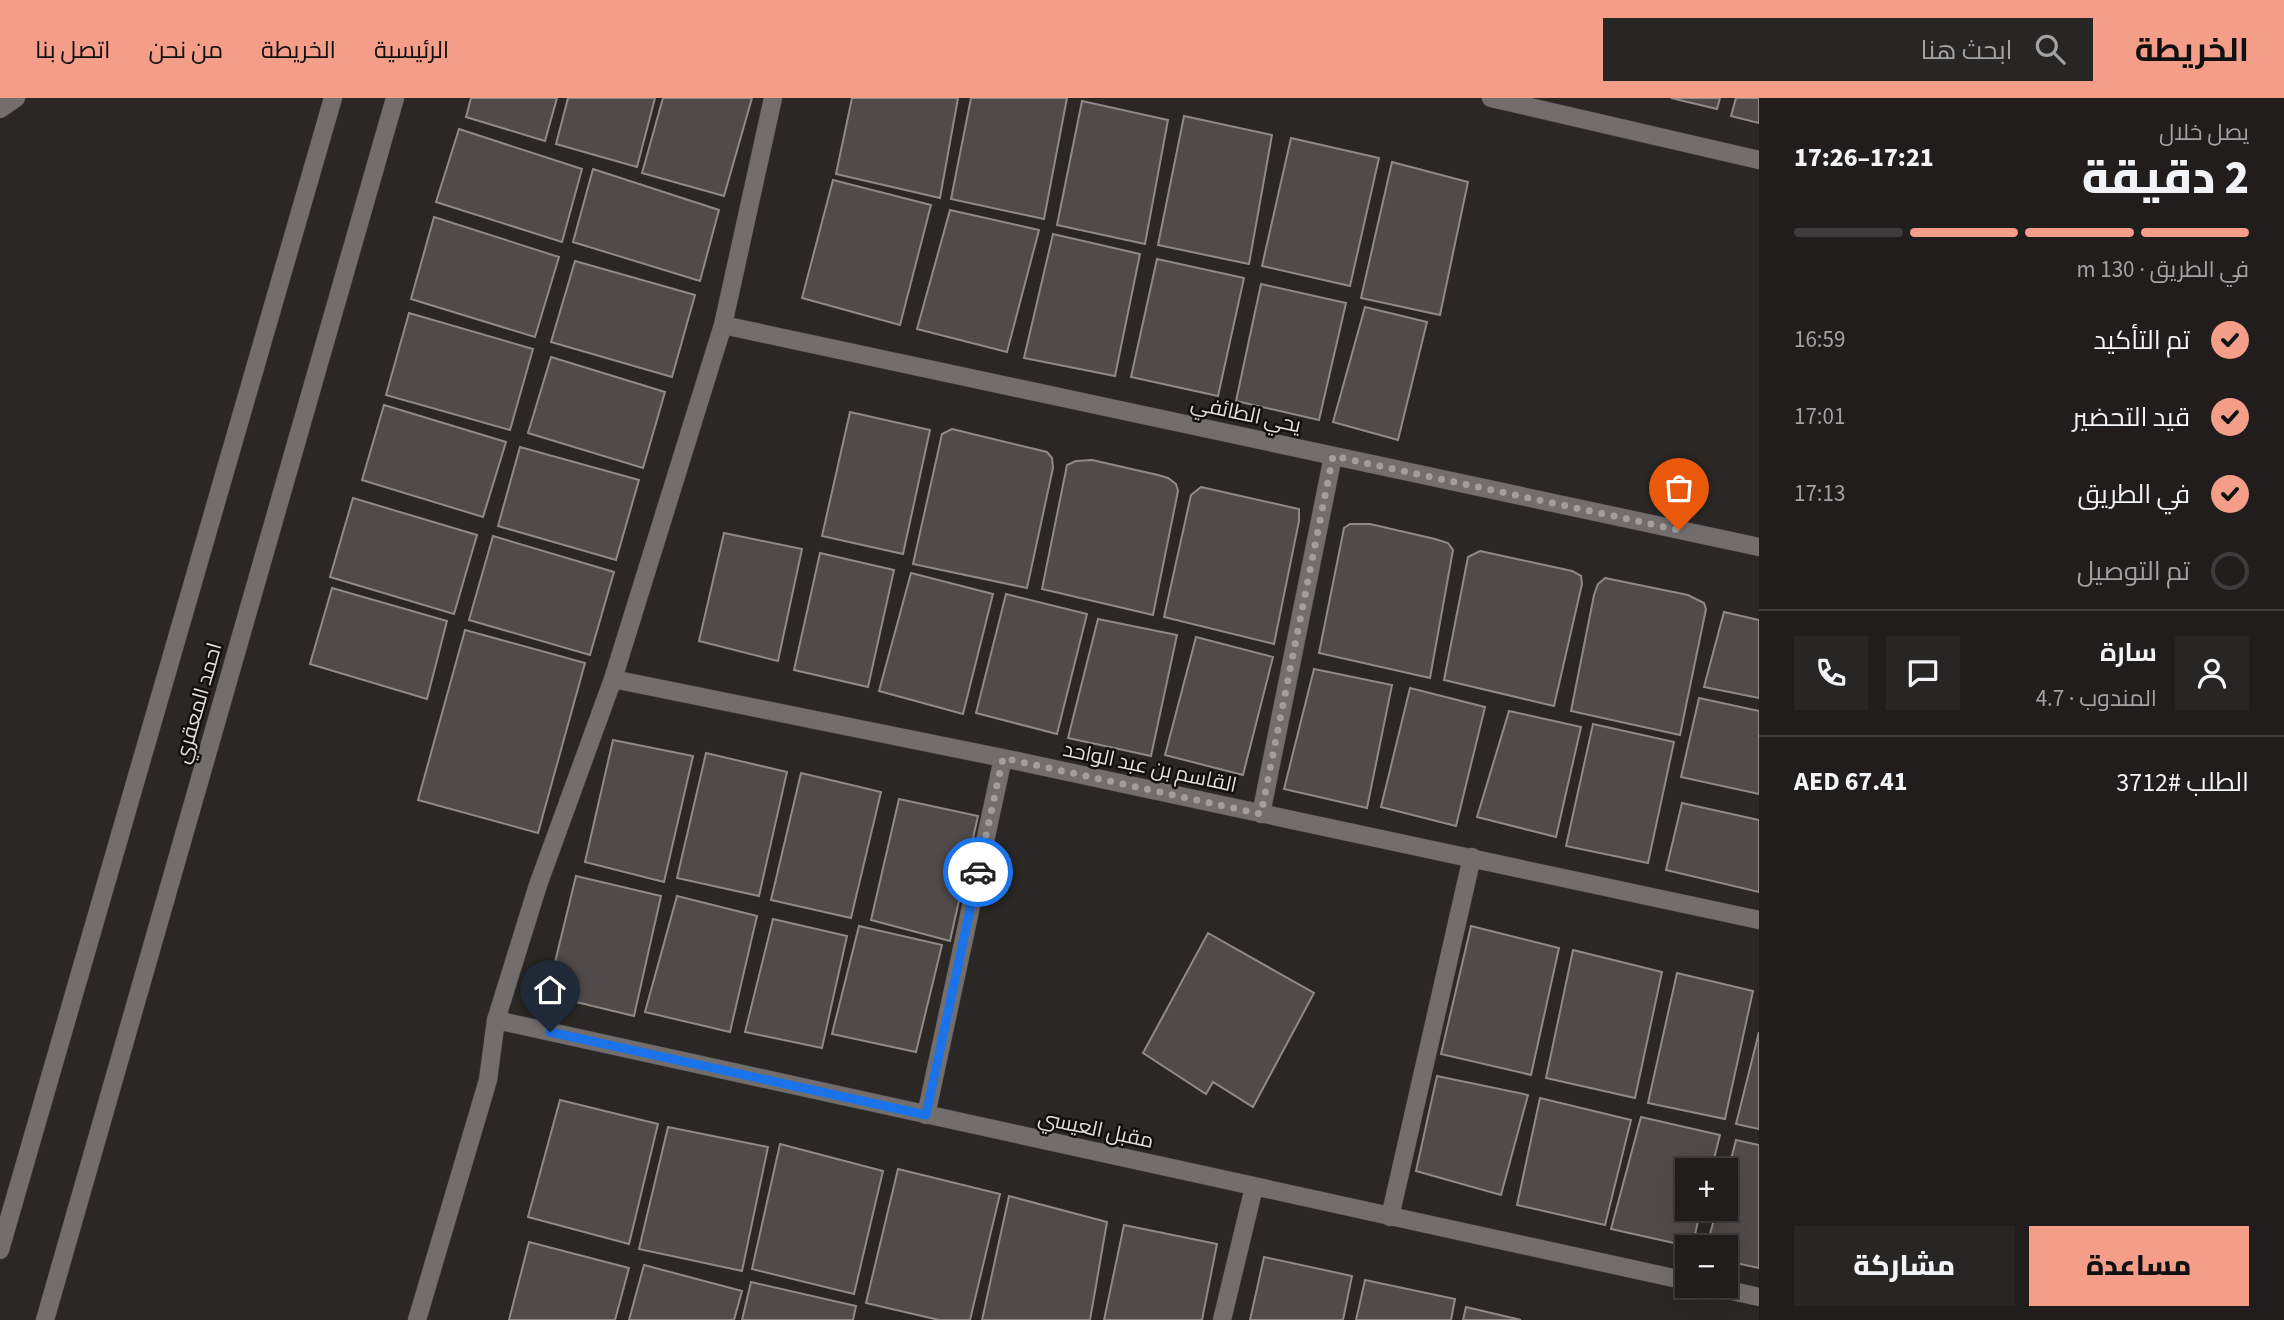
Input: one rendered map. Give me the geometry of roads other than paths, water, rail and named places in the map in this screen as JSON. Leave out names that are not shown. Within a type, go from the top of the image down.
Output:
[{"type":"street","points":[[0,109],[16,98]]},
{"type":"street","name":"احمد المعقري","points":[[0,1250],[333,98]]},
{"type":"street","name":"احمد المعقري","points":[[45,1320],[395,98]]},
{"type":"street","points":[[417,1320],[488,1080],[496,1020],[538,885],[613,679],[723,325],[773,98]]},
{"type":"street","points":[[1491,98],[1759,160]]},
{"type":"street","name":"يحي الطائفي","points":[[723,325],[1759,547]]},
{"type":"street","points":[[1261,814],[1333,456]]},
{"type":"street","name":"القاسم بن عبد الواحد","points":[[613,679],[1003,758],[1759,920]]},
{"type":"street","points":[[926,1115],[1003,758]]},
{"type":"street","points":[[1391,1217],[1472,857]]},
{"type":"street","name":"مقبل العيسي","points":[[496,1020],[1675,1278]]},
{"type":"street","points":[[1222,1320],[1254,1187]]},
{"type":"street","points":[[1738,1292],[1759,1297]]}]
